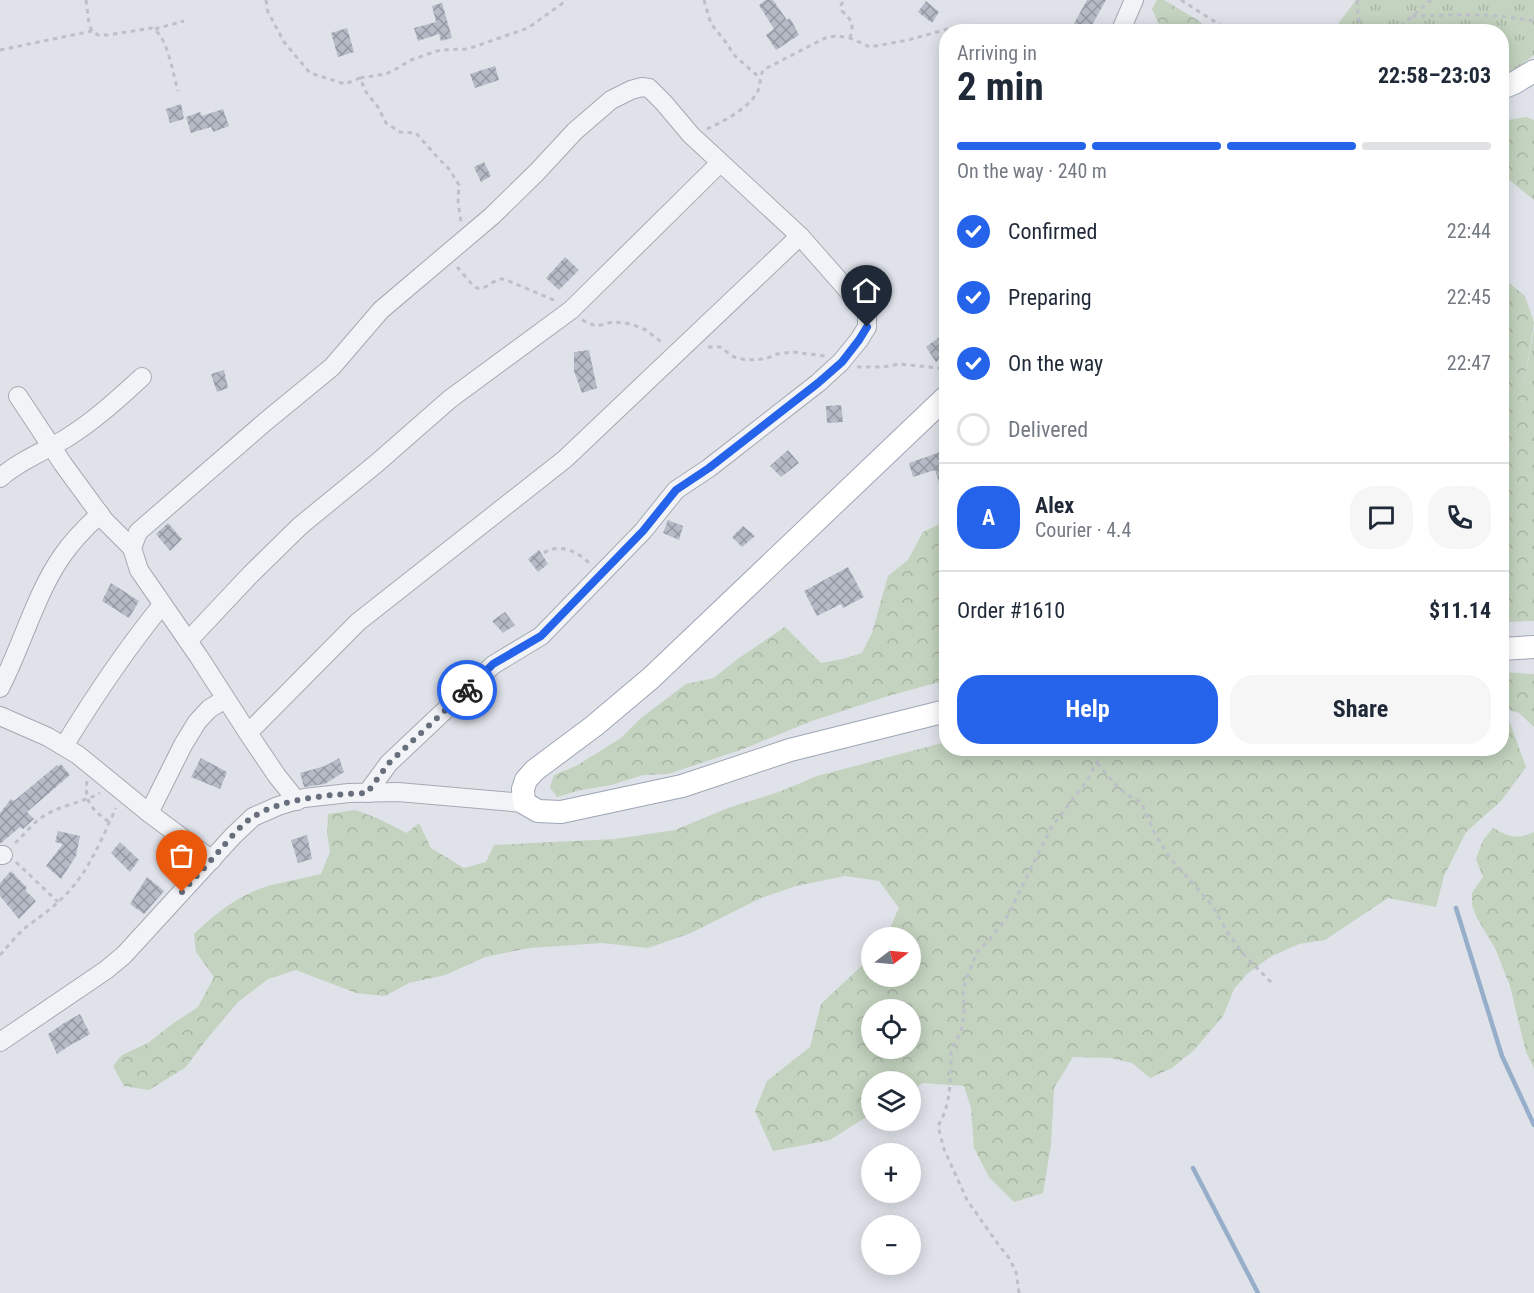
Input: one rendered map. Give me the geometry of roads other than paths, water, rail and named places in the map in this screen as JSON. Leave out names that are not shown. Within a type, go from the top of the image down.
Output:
[{"type":"main road","points":[[1509,85],[1534,71]]},
{"type":"main road","points":[[939,404],[651,678],[594,726],[535,770],[526,780],[523,789],[524,803],[538,811],[561,812],[682,786],[790,750],[939,713]]},
{"type":"main road","points":[[1509,648],[1534,646]]},
{"type":"street","points":[[1124,24],[1134,0]]},
{"type":"street","points":[[132,548],[138,532],[332,367],[381,309],[492,216],[575,131],[611,100],[631,90],[649,88],[691,135],[800,236],[867,312],[867,327],[842,362],[709,468],[676,490],[643,531],[541,636],[493,664],[389,763],[367,793]]},
{"type":"street","points":[[188,642],[250,575],[300,526],[450,399],[571,310],[720,163]]},
{"type":"street","points":[[248,734],[358,622],[565,459],[800,236]]},
{"type":"street","points":[[0,478],[10,469],[65,439],[97,416],[142,377]]},
{"type":"street","points":[[18,396],[100,514],[132,548],[139,570],[248,734],[297,801]]},
{"type":"street","points":[[0,688],[11,668],[26,628],[48,581],[62,556],[100,514]]},
{"type":"street","points":[[64,746],[92,700],[162,604]]},
{"type":"street","points":[[149,813],[197,722],[209,709],[225,699]]},
{"type":"street","points":[[0,716],[64,746],[212,860]]},
{"type":"street","points":[[0,1042],[106,970],[124,955],[253,817],[304,798],[367,793],[399,792],[524,803]]},
{"type":"waterway","points":[[1456,908],[1502,1056],[1534,1125]]},
{"type":"waterway","points":[[1193,1168],[1258,1293]]}]
